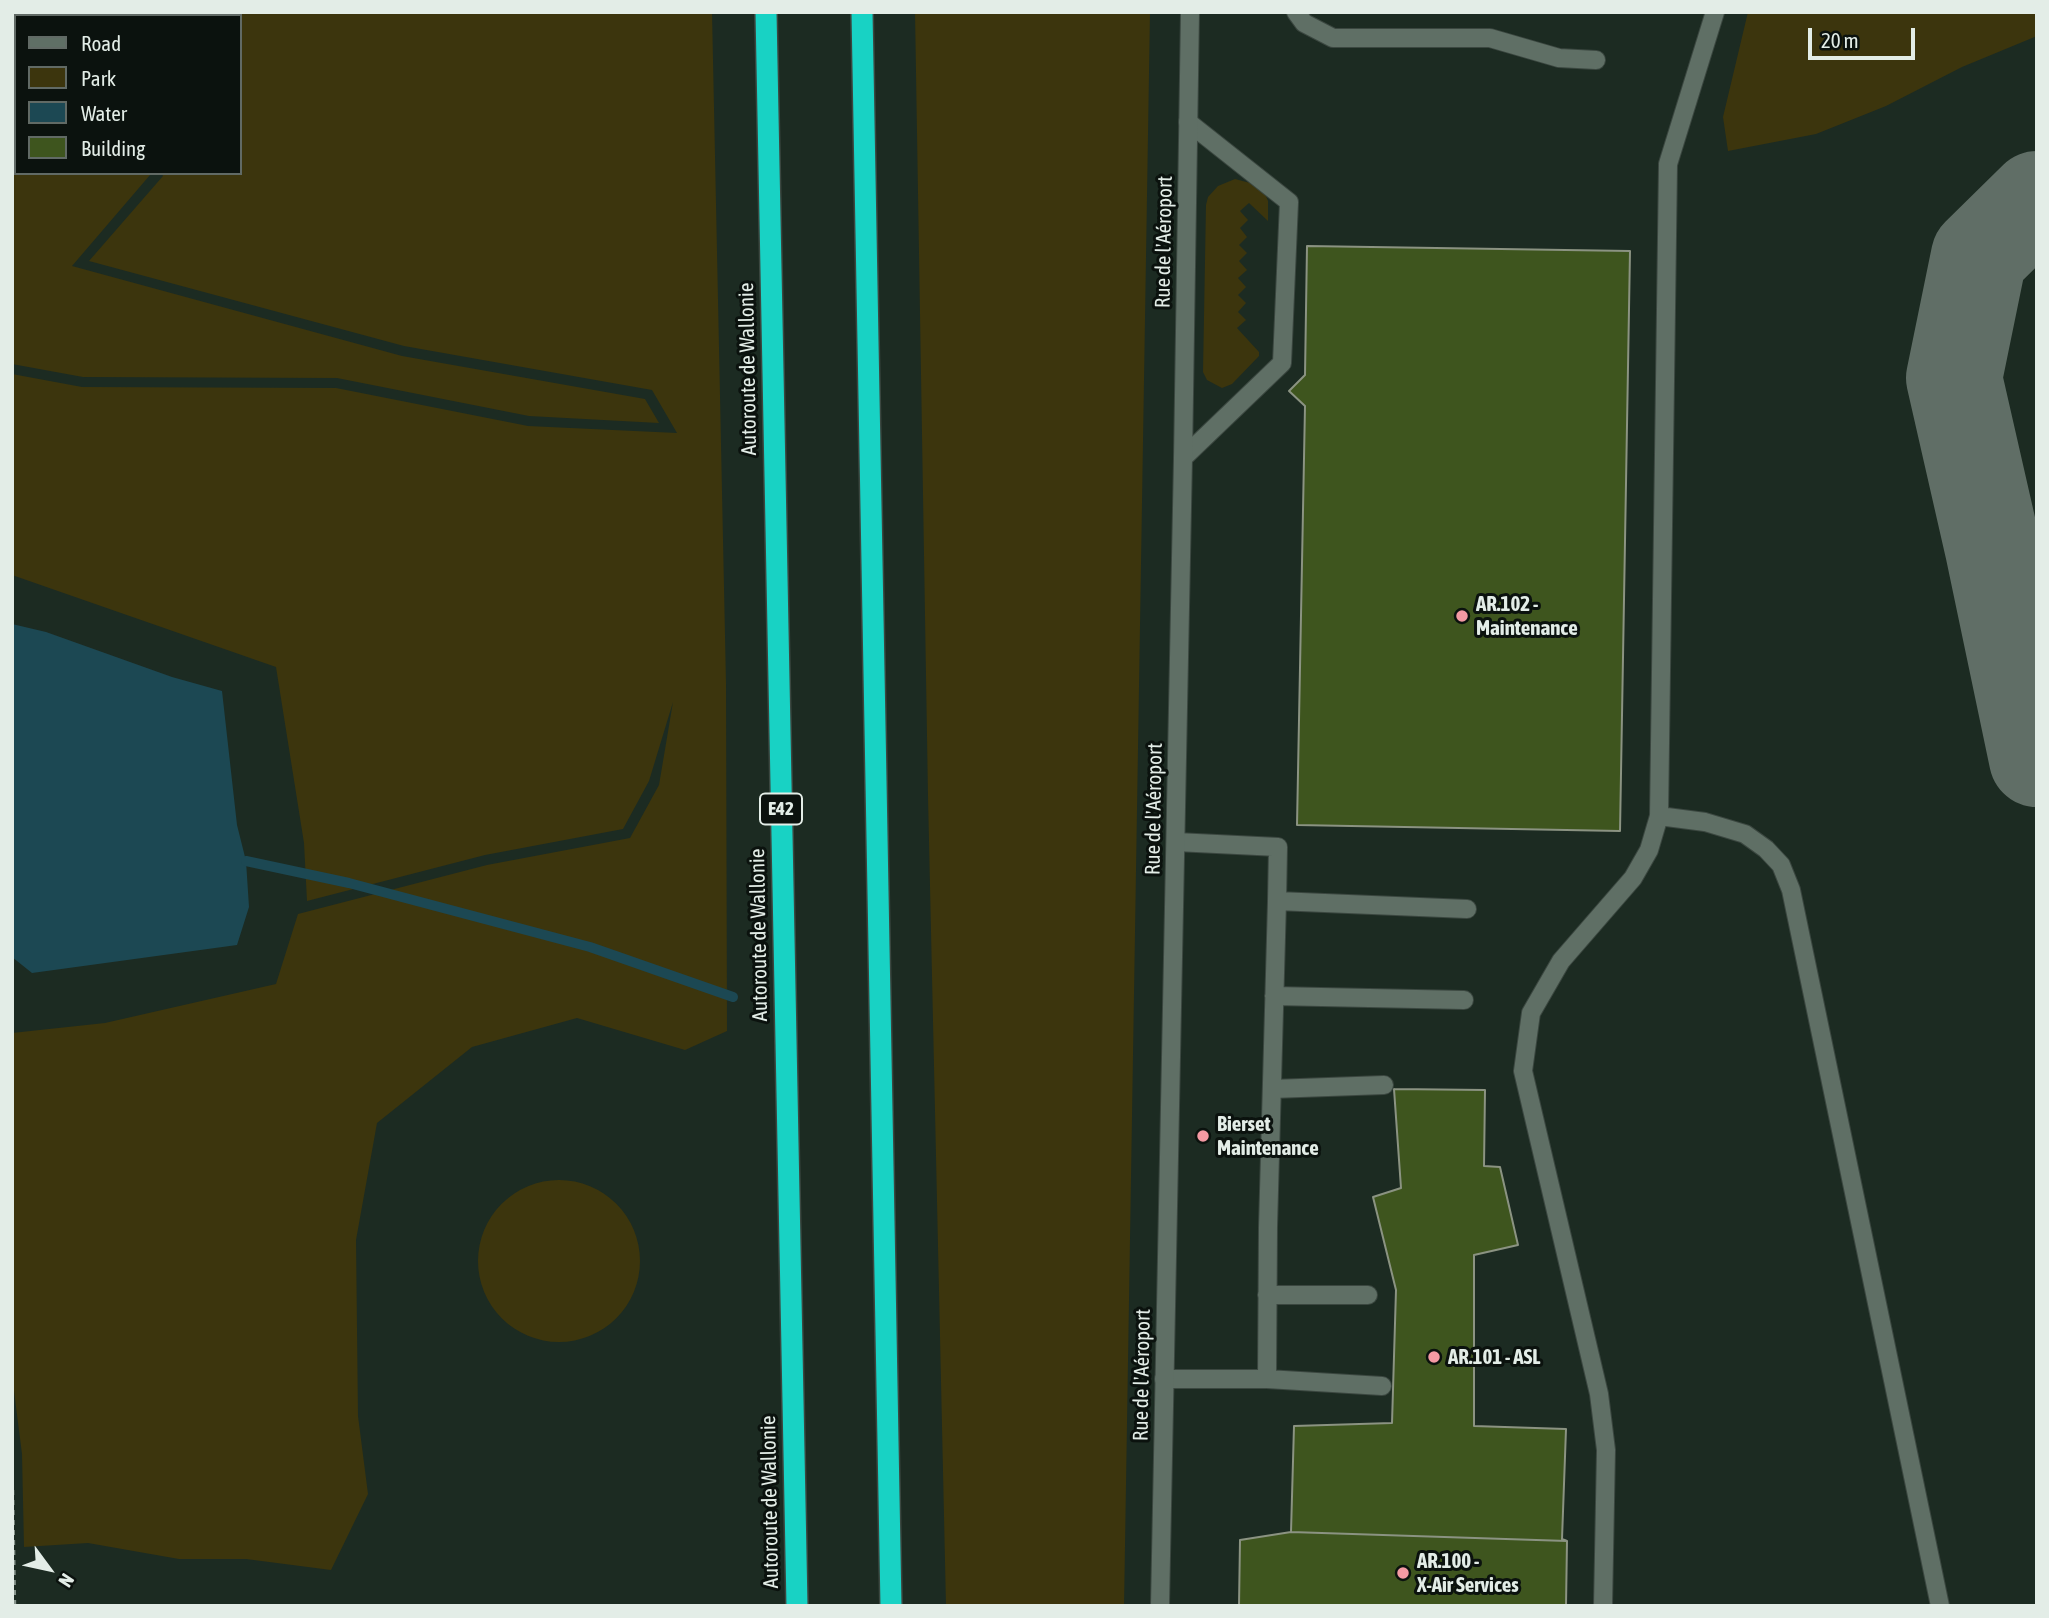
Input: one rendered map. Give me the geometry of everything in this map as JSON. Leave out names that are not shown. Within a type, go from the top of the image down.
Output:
[{"type":"highway","name":"Autoroute de Wallonie","points":[[766,12],[797,1606]]},
{"type":"highway","points":[[862,12],[891,1606]]},
{"type":"street","name":"Rue de l'Aéroport","points":[[1160,1606],[1190,12]]},
{"type":"street","points":[[1296,12],[1304,23],[1333,38],[1490,38],[1559,58],[1595,60]]},
{"type":"street","points":[[1604,1606],[1606,1450],[1599,1394],[1523,1072],[1531,1013],[1561,961],[1633,878],[1649,850],[1659,816],[1668,164],[1715,12]]},
{"type":"street","points":[[1183,458],[1282,363],[1289,202],[1188,122]]},
{"type":"street","points":[[1659,816],[1705,822],[1745,834],[1766,849],[1781,865],[1791,890],[1940,1606]]},
{"type":"street","points":[[1176,842],[1278,847],[1267,1379]]},
{"type":"street","points":[[1277,901],[1467,909]]},
{"type":"street","points":[[1274,996],[1464,1000]]},
{"type":"street","points":[[1272,1088],[1384,1085]]},
{"type":"street","points":[[1267,1295],[1368,1295]]},
{"type":"street","points":[[1164,1378],[1267,1379],[1382,1386]]},
{"type":"path","points":[[12,1490],[15,1606]]},
{"type":"green space","points":[[12,12],[133,12],[14,14],[14,175],[150,175],[72,266],[402,356],[645,399],[659,423],[529,416],[337,378],[83,377],[12,364]]},
{"type":"green space","points":[[712,12],[726,683],[727,1031],[685,1050],[577,1018],[472,1047],[377,1123],[356,1240],[358,1416],[368,1494],[331,1570],[246,1559],[179,1559],[88,1543],[24,1547],[22,1454],[12,1375],[12,1033],[105,1023],[276,984],[298,914],[487,865],[630,838],[659,785],[673,702],[649,781],[623,829],[485,855],[307,901],[304,843],[276,667],[12,575],[12,374],[82,387],[336,388],[528,426],[677,433],[652,390],[404,346],[89,261],[162,175],[242,175],[242,14],[144,14]]},
{"type":"green space","points":[[915,12],[1150,12],[1124,1606],[946,1606],[928,796]]},
{"type":"green space","points":[[1748,12],[2037,12],[2037,36],[1962,67],[1886,106],[1816,134],[1728,151],[1723,117]]},
{"type":"green space","points":[[1235,179],[1254,184],[1265,194],[1268,201],[1268,221],[1249,203],[1240,211],[1248,220],[1240,228],[1247,237],[1239,245],[1247,253],[1239,261],[1247,270],[1238,278],[1246,287],[1238,295],[1246,303],[1238,312],[1246,320],[1237,328],[1259,352],[1259,356],[1232,384],[1222,388],[1207,380],[1203,372],[1206,205],[1208,197],[1218,186]]},
{"type":"green space","points":[[559,1180],[590,1186],[617,1203],[634,1230],[640,1261],[634,1292],[617,1319],[590,1336],[559,1342],[528,1336],[501,1319],[484,1292],[478,1261],[484,1230],[501,1203],[528,1186]]},
{"type":"water","points":[[12,624],[46,632],[172,677],[222,691],[237,825],[246,861],[249,907],[237,945],[32,973],[12,957]]},
{"type":"building","name":"AR.102 - Maintenance","points":[[1307,246],[1630,251],[1620,831],[1297,825],[1305,406],[1289,391],[1305,375]]},
{"type":"building","name":"AR.101 - ASL","points":[[1394,1089],[1485,1090],[1484,1166],[1500,1167],[1518,1245],[1474,1255],[1474,1426],[1566,1429],[1562,1539],[1567,1541],[1291,1532],[1294,1426],[1392,1423],[1396,1290],[1373,1197],[1401,1188]]},
{"type":"building","name":"AR.100 - X-Air Services","points":[[1291,1532],[1567,1541],[1566,1606],[1239,1606],[1240,1540]]},
{"type":"waterway","points":[[246,861],[349,883],[590,947],[733,997]]},
{"type":"taxiway","points":[[2037,199],[1979,256],[1954,378],[2037,759]]},
{"type":"place","name":"AR.102 - Maintenance","points":[[1462,616]]},
{"type":"place","name":"Bierset Maintenance","points":[[1203,1136]]},
{"type":"place","name":"AR.101 - ASL","points":[[1434,1357]]},
{"type":"place","name":"AR.100 - X-Air Services","points":[[1403,1573]]}]
